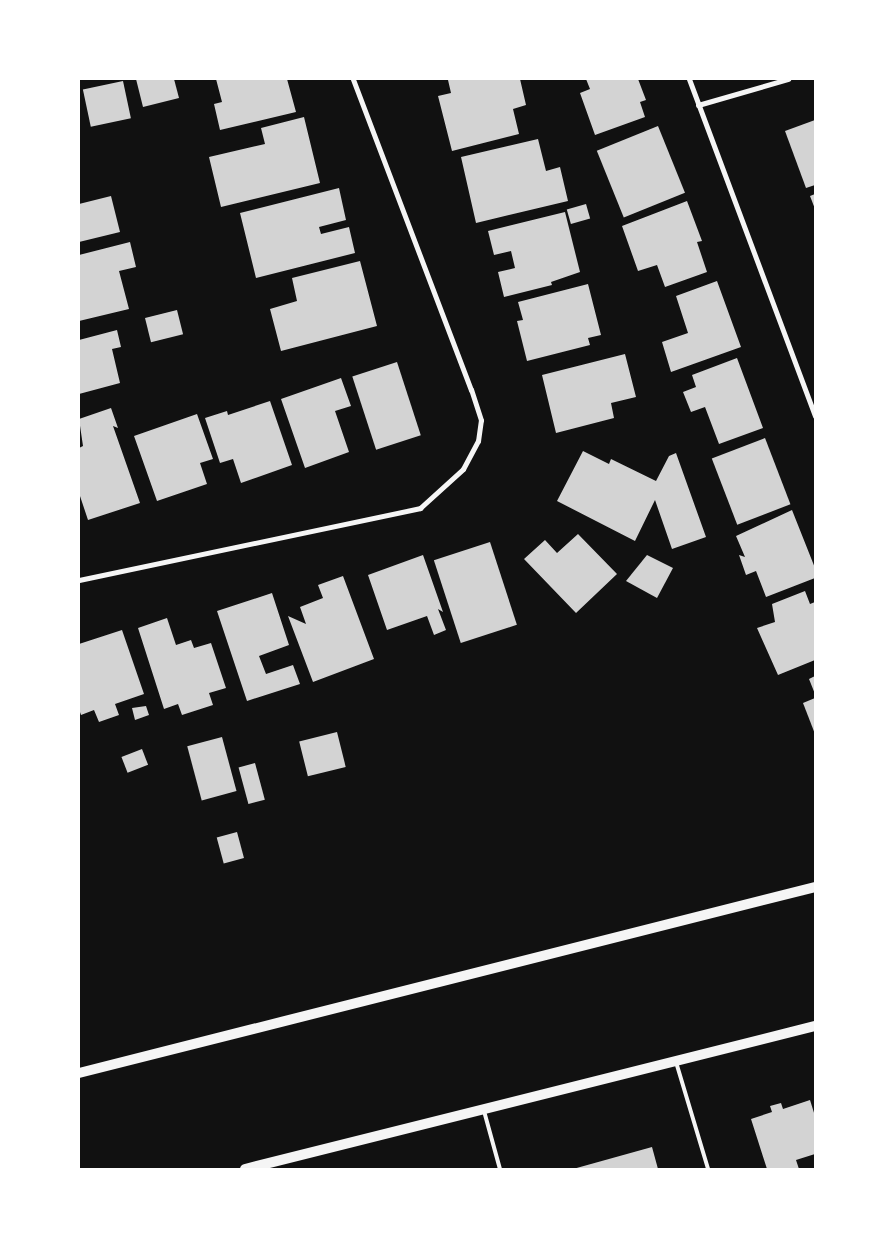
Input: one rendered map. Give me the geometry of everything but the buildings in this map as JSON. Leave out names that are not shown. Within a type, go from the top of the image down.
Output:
[{"type":"main road","points":[[79,1073],[815,887]]},
{"type":"main road","points":[[245,1169],[815,1026]]},
{"type":"street","points":[[79,580],[420,508],[463,469],[478,441],[481,420],[353,79]]},
{"type":"street","points":[[689,79],[815,416]]},
{"type":"street","points":[[698,106],[788,79]]},
{"type":"lane","points":[[676,1062],[708,1169]]},
{"type":"lane","points":[[484,1110],[500,1169]]}]
